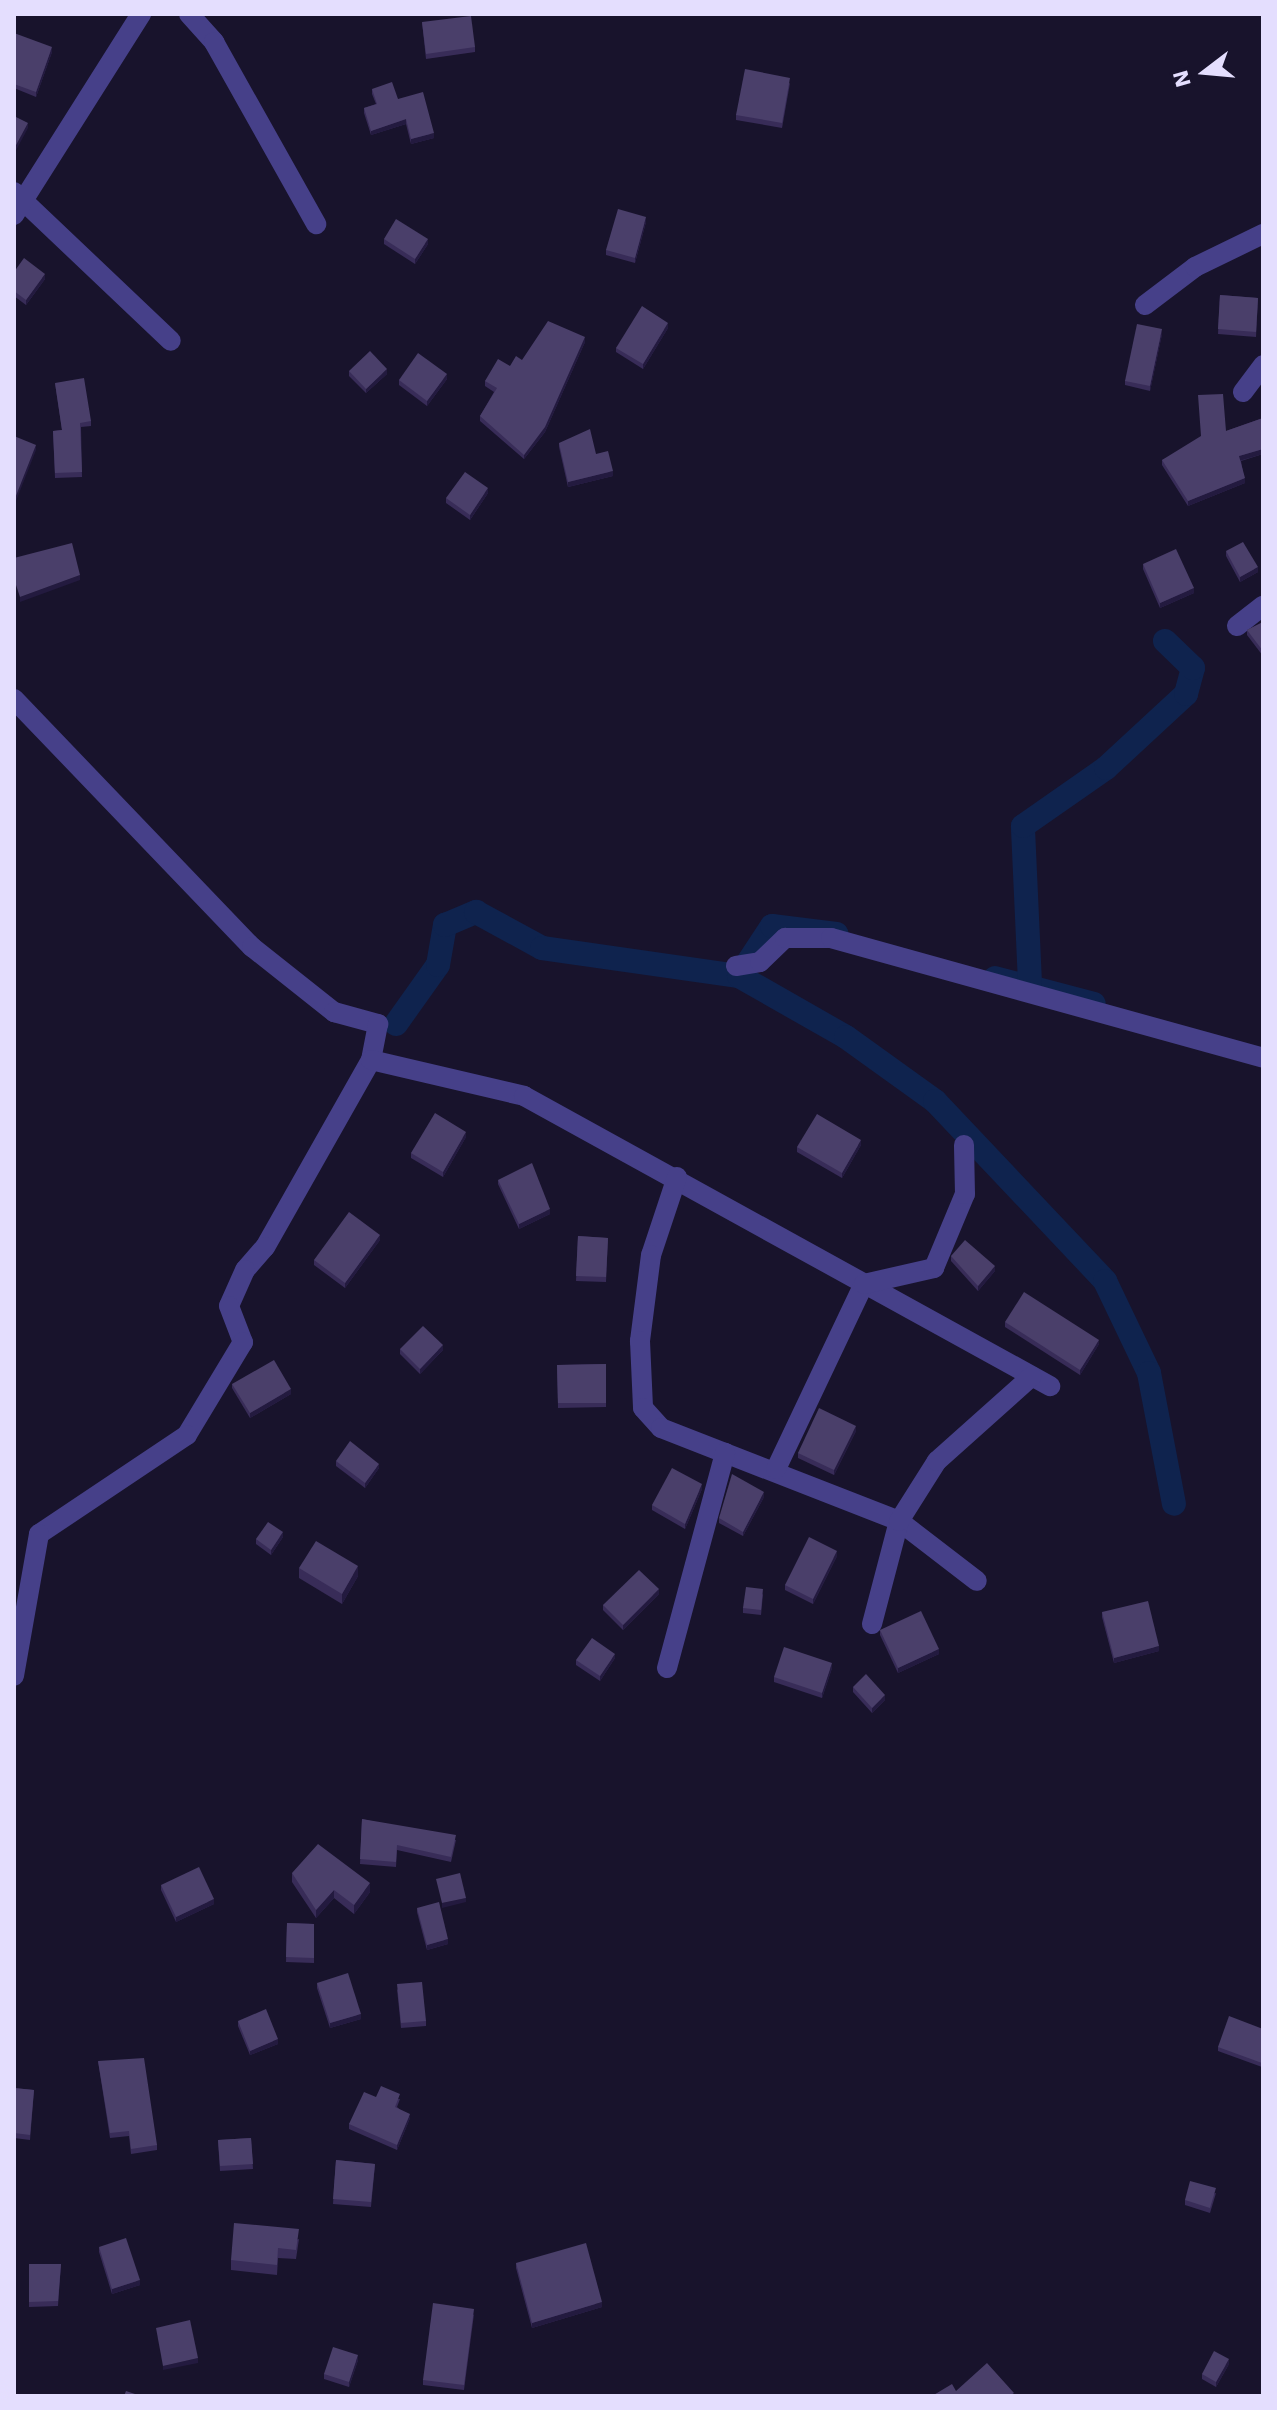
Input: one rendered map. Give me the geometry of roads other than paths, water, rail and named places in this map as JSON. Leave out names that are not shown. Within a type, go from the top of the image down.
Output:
[{"type":"street","points":[[141,14],[17,202],[171,341]]},
{"type":"street","points":[[189,14],[214,42],[316,224]]},
{"type":"street","points":[[1145,305],[1195,267],[1263,234]]},
{"type":"street","points":[[1243,392],[1263,365]]},
{"type":"street","points":[[1237,626],[1263,606]]},
{"type":"street","points":[[14,699],[252,947],[334,1012],[378,1024],[371,1060],[265,1247],[245,1270],[229,1306],[243,1342],[187,1435],[39,1534],[14,1676]]},
{"type":"street","points":[[736,966],[760,962],[785,938],[831,938],[1263,1058]]},
{"type":"street","points":[[371,1060],[524,1096],[677,1177],[1041,1381],[937,1461],[899,1521],[872,1624]]},
{"type":"street","points":[[864,1284],[934,1268],[965,1194],[964,1145]]},
{"type":"street","points":[[677,1177],[651,1255],[640,1341],[643,1408],[661,1428],[776,1469],[899,1521],[977,1581]]},
{"type":"street","points":[[776,1469],[864,1284]]},
{"type":"street","points":[[667,1668],[725,1453]]},
{"type":"waterway","points":[[1030,983],[1023,826],[1106,768],[1186,694],[1193,668],[1165,641]]},
{"type":"waterway","points":[[396,1024],[438,965],[445,925],[476,912],[542,948],[739,976],[846,1037],[935,1101],[1105,1281],[1149,1373],[1174,1504]]},
{"type":"waterway","points":[[739,976],[772,926],[837,934]]},
{"type":"waterway","points":[[995,978],[1094,1004]]}]
